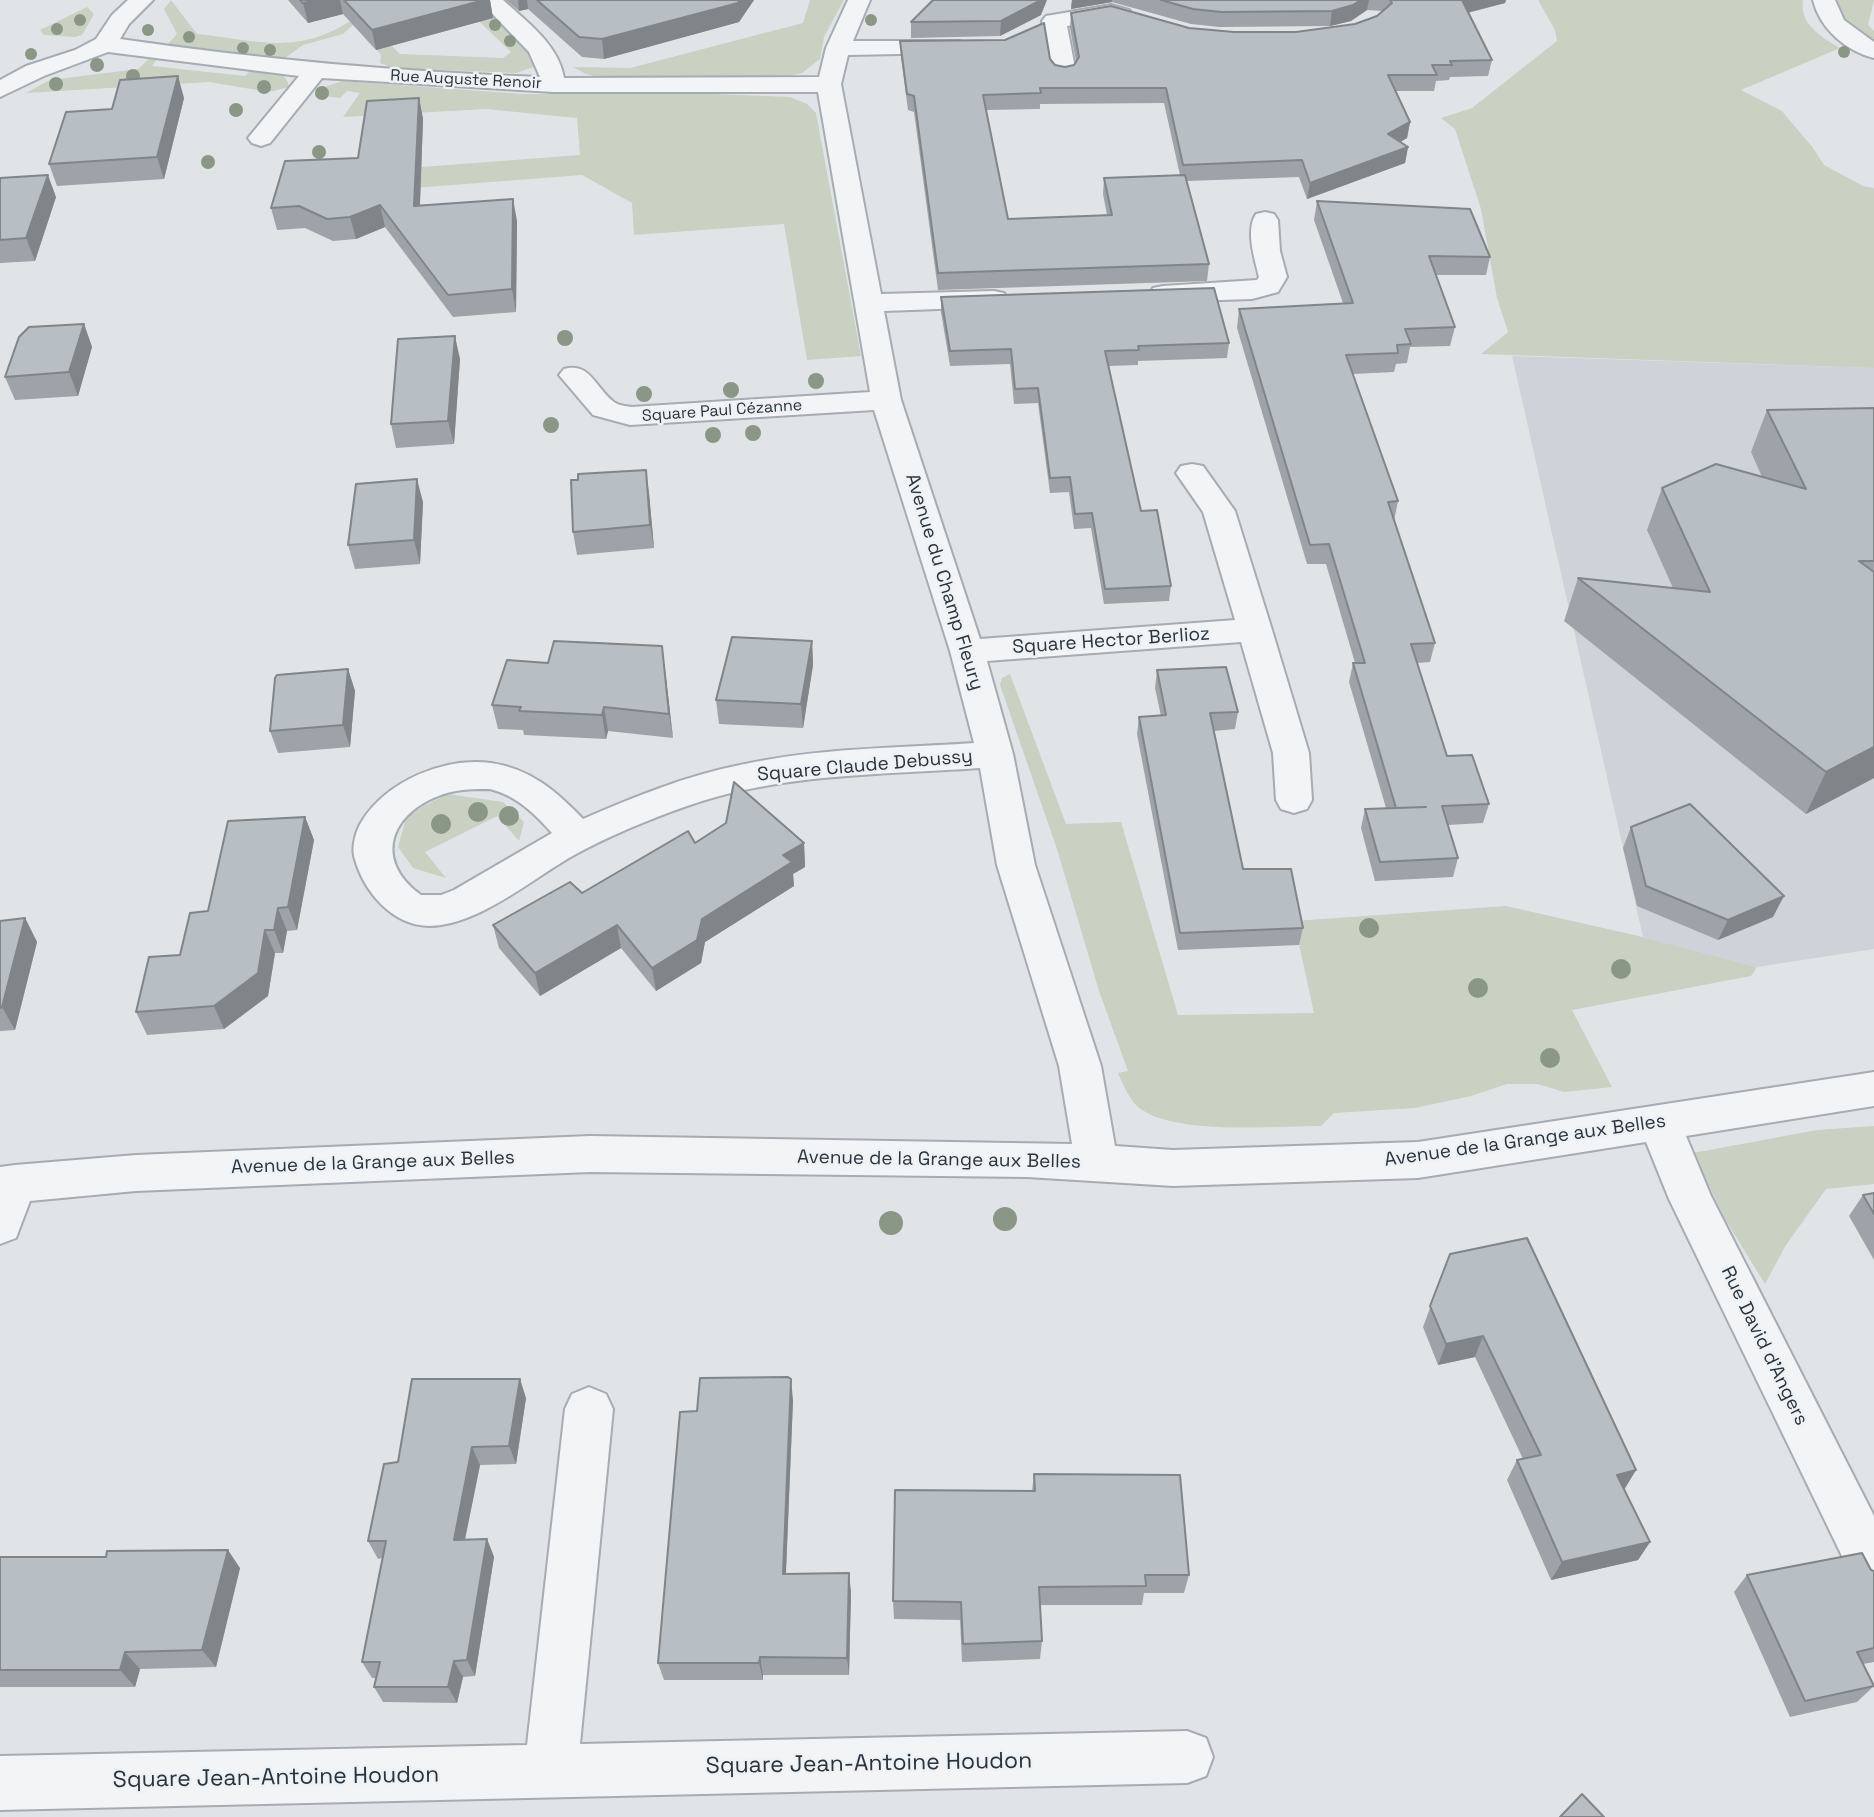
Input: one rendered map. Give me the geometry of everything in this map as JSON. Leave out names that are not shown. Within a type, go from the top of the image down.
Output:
[{"type":"street","points":[[0,90],[35,71],[83,55],[105,44],[120,20],[142,0]]},
{"type":"street","points":[[489,0],[543,53],[551,68],[553,85]]},
{"type":"street","name":"Avenue du Champ Fleury","points":[[859,0],[838,48],[829,84],[867,303],[887,400],[967,651],[995,754],[1016,865],[1080,1066],[1096,1163]]},
{"type":"street","points":[[1824,0],[1825,10],[1832,21],[1843,32],[1874,51]]},
{"type":"street","points":[[1057,11],[1064,73]]},
{"type":"street","points":[[1030,33],[1057,11],[1111,12],[1137,19]]},
{"type":"street","name":"Rue Auguste Renoir","points":[[105,44],[316,70],[553,85],[829,84]]},
{"type":"street","points":[[838,48],[979,46]]},
{"type":"street","points":[[261,138],[316,70]]},
{"type":"street","points":[[1136,295],[1252,291],[1268,286],[1273,277],[1266,251],[1265,220]]},
{"type":"street","points":[[867,303],[1014,299]]},
{"type":"street","name":"Square Paul Cézanne","points":[[574,375],[604,409],[629,416],[887,400]]},
{"type":"street","points":[[1192,473],[1219,511],[1291,753],[1294,800]]},
{"type":"street","name":"Square Hector Berlioz","points":[[967,651],[1255,630]]},
{"type":"street","name":"Square Claude Debussy","points":[[578,837],[530,790],[514,781],[495,776],[453,777],[432,782],[394,805],[380,822],[373,840],[373,858],[381,876],[407,906],[419,911],[448,909],[578,837],[677,796],[763,773],[995,754]]},
{"type":"street","name":"Avenue de la Grange aux Belles","points":[[8,1184],[149,1173],[590,1154],[1027,1159],[1173,1168],[1418,1160],[1874,1089]]},
{"type":"street","name":"Rue David d'Angers","points":[[1659,1122],[1691,1199],[1874,1568]]},
{"type":"street","points":[[0,1225],[8,1184]]},
{"type":"street","points":[[551,1772],[589,1409]]},
{"type":"street","name":"Square Jean-Antoine Houdon","points":[[0,1783],[1187,1757]]},
{"type":"shaded area","points":[[1512,356],[1874,368],[1874,949],[1757,967],[1643,937]]},
{"type":"green space","points":[[171,0],[197,34],[262,42],[281,43],[318,37],[359,15],[359,20],[343,34],[303,45],[285,58],[168,44],[177,34],[164,9]]},
{"type":"green space","points":[[810,0],[844,0],[824,37],[820,59],[802,73],[784,77],[607,79],[586,74],[573,67],[630,68],[803,23]]},
{"type":"green space","points":[[1538,0],[1803,0],[1808,23],[1819,35],[1840,48],[1741,90],[1782,111],[1824,165],[1863,186],[1874,188],[1874,368],[1481,354],[1508,332],[1497,298],[1481,209],[1455,129],[1441,118],[1472,108],[1557,41],[1555,30]]},
{"type":"green space","points":[[1836,0],[1874,0],[1868,25],[1874,31],[1874,42],[1843,21]]},
{"type":"green space","points":[[459,2],[487,8],[533,53],[538,65],[517,73],[393,68],[380,63],[381,55],[374,47],[389,43],[400,54],[503,58],[511,52]]},
{"type":"green space","points":[[87,7],[94,14],[82,35],[44,35],[40,30]]},
{"type":"green space","points":[[149,59],[156,60],[152,66],[245,76],[250,71],[282,74],[289,87],[269,92],[209,82],[26,93],[50,80],[138,69]]},
{"type":"green space","points":[[342,81],[523,94],[715,94],[790,97],[807,104],[816,113],[861,356],[807,360],[784,224],[634,235],[632,203],[582,175],[400,189],[421,167],[580,155],[577,118],[486,109],[343,117],[360,93],[347,91],[340,98],[319,95],[325,87]]},
{"type":"green space","points":[[1010,674],[1066,824],[1121,822],[1178,1015],[1314,1013],[1294,921],[1506,906],[1643,937],[1757,967],[1751,976],[1572,1010],[1612,1087],[1564,1092],[1538,1084],[1507,1084],[1471,1096],[1415,1108],[1334,1113],[1321,1126],[1198,1126],[1153,1115],[1137,1106],[1118,1073],[1128,1071],[1099,991],[1057,849],[1000,685],[1002,678]]},
{"type":"green space","points":[[447,794],[503,802],[524,822],[519,841],[497,816],[425,852],[446,878],[413,868],[398,847],[407,815]]},
{"type":"green space","points":[[1874,1126],[1874,1184],[1826,1189],[1786,1245],[1765,1284],[1725,1219],[1693,1153],[1817,1130]]},
{"type":"building","points":[[344,0],[484,0],[372,30]]},
{"type":"building","points":[[537,0],[739,0],[738,3],[602,39],[579,37]]},
{"type":"building","points":[[933,0],[1041,0],[1001,21],[911,22]]},
{"type":"building","points":[[1161,0],[1361,0],[1332,11],[1221,12],[1193,9]]},
{"type":"building","points":[[1390,0],[1462,0],[1492,60],[1450,61],[1452,65],[1432,65],[1437,75],[1388,75],[1410,122],[1388,134],[1408,147],[1310,183],[1302,160],[1183,165],[1166,88],[1040,88],[1041,93],[983,95],[1008,219],[1112,215],[1104,178],[1185,175],[1209,264],[938,273],[914,96],[907,94],[900,41],[1005,40],[1044,23],[1050,59],[1055,65],[1065,67],[1074,65],[1079,57],[1071,13],[1111,6],[1189,28],[1234,32],[1296,32],[1355,24],[1377,16],[1392,3]]},
{"type":"building","points":[[178,76],[157,157],[49,164],[66,112],[112,109],[120,80]]},
{"type":"building","points":[[419,98],[414,206],[513,199],[512,289],[448,295],[380,205],[350,217],[327,219],[299,206],[271,208],[285,161],[358,158],[367,101]]},
{"type":"building","points":[[48,175],[26,238],[0,240],[0,178]]},
{"type":"building","points":[[1317,201],[1470,209],[1490,257],[1429,256],[1455,327],[1405,329],[1411,344],[1397,345],[1398,353],[1346,355],[1398,501],[1388,502],[1435,643],[1411,644],[1447,756],[1472,755],[1489,804],[1442,806],[1458,858],[1380,862],[1365,809],[1396,808],[1353,663],[1365,663],[1329,544],[1310,545],[1239,309],[1353,303]]},
{"type":"building","points":[[1214,288],[1229,343],[1138,346],[1139,350],[1105,351],[1141,511],[1157,510],[1171,586],[1105,589],[1092,513],[1075,514],[1070,477],[1050,478],[1038,388],[1015,389],[1011,349],[950,351],[941,297]]},
{"type":"building","points":[[84,324],[69,372],[5,377],[19,337],[29,327]]},
{"type":"building","points":[[455,336],[448,421],[391,424],[398,339]]},
{"type":"building","points":[[1874,408],[1874,561],[1859,561],[1874,572],[1874,747],[1826,772],[1578,578],[1710,592],[1662,488],[1716,464],[1806,489],[1767,410]]},
{"type":"building","points":[[646,470],[650,525],[573,532],[571,480],[578,480],[578,474]]},
{"type":"building","points":[[417,479],[414,540],[348,545],[356,484]]},
{"type":"building","points":[[732,637],[812,641],[801,704],[716,700]]},
{"type":"building","points":[[554,641],[662,646],[669,714],[604,707],[602,715],[519,711],[521,707],[492,705],[507,660],[548,663]]},
{"type":"building","points":[[1226,667],[1238,712],[1210,713],[1243,869],[1291,869],[1303,928],[1180,933],[1139,717],[1166,715],[1157,670]]},
{"type":"building","points":[[348,669],[343,725],[270,731],[277,675]]},
{"type":"building","points":[[734,782],[804,843],[783,855],[792,862],[702,919],[697,940],[652,968],[617,925],[535,973],[493,925],[570,882],[582,893],[688,831],[695,843],[726,823]]},
{"type":"building","points":[[1690,804],[1784,896],[1728,920],[1646,886],[1631,827]]},
{"type":"building","points":[[305,817],[288,907],[278,908],[274,930],[265,930],[258,973],[214,1006],[136,1012],[149,957],[180,955],[190,913],[208,911],[228,821]]},
{"type":"building","points":[[25,918],[2,1007],[0,1008],[0,921]]},
{"type":"building","points":[[1874,1193],[1874,1214],[1863,1195]]},
{"type":"building","points":[[1527,1238],[1636,1470],[1617,1475],[1650,1542],[1562,1562],[1517,1460],[1541,1455],[1483,1336],[1446,1344],[1430,1306],[1450,1254]]},
{"type":"building","points":[[700,1378],[791,1379],[783,1574],[849,1573],[847,1658],[760,1657],[759,1663],[658,1663],[680,1412],[697,1411]]},
{"type":"building","points":[[412,1379],[520,1379],[509,1446],[472,1447],[454,1540],[487,1539],[467,1660],[454,1661],[448,1687],[374,1687],[380,1662],[362,1662],[386,1541],[368,1541],[384,1464],[398,1462]]},
{"type":"building","points":[[1034,1474],[1180,1475],[1189,1575],[1145,1575],[1146,1586],[1039,1587],[1042,1641],[963,1644],[961,1602],[893,1601],[895,1490],[1035,1491]]},
{"type":"building","points":[[228,1550],[202,1650],[125,1652],[120,1670],[0,1670],[0,1557],[106,1557],[107,1551]]},
{"type":"building","points":[[1862,1553],[1874,1571],[1874,1648],[1857,1652],[1874,1686],[1805,1701],[1747,1575]]},
{"type":"building","points":[[1582,1794],[1604,1817],[1560,1817]]}]
